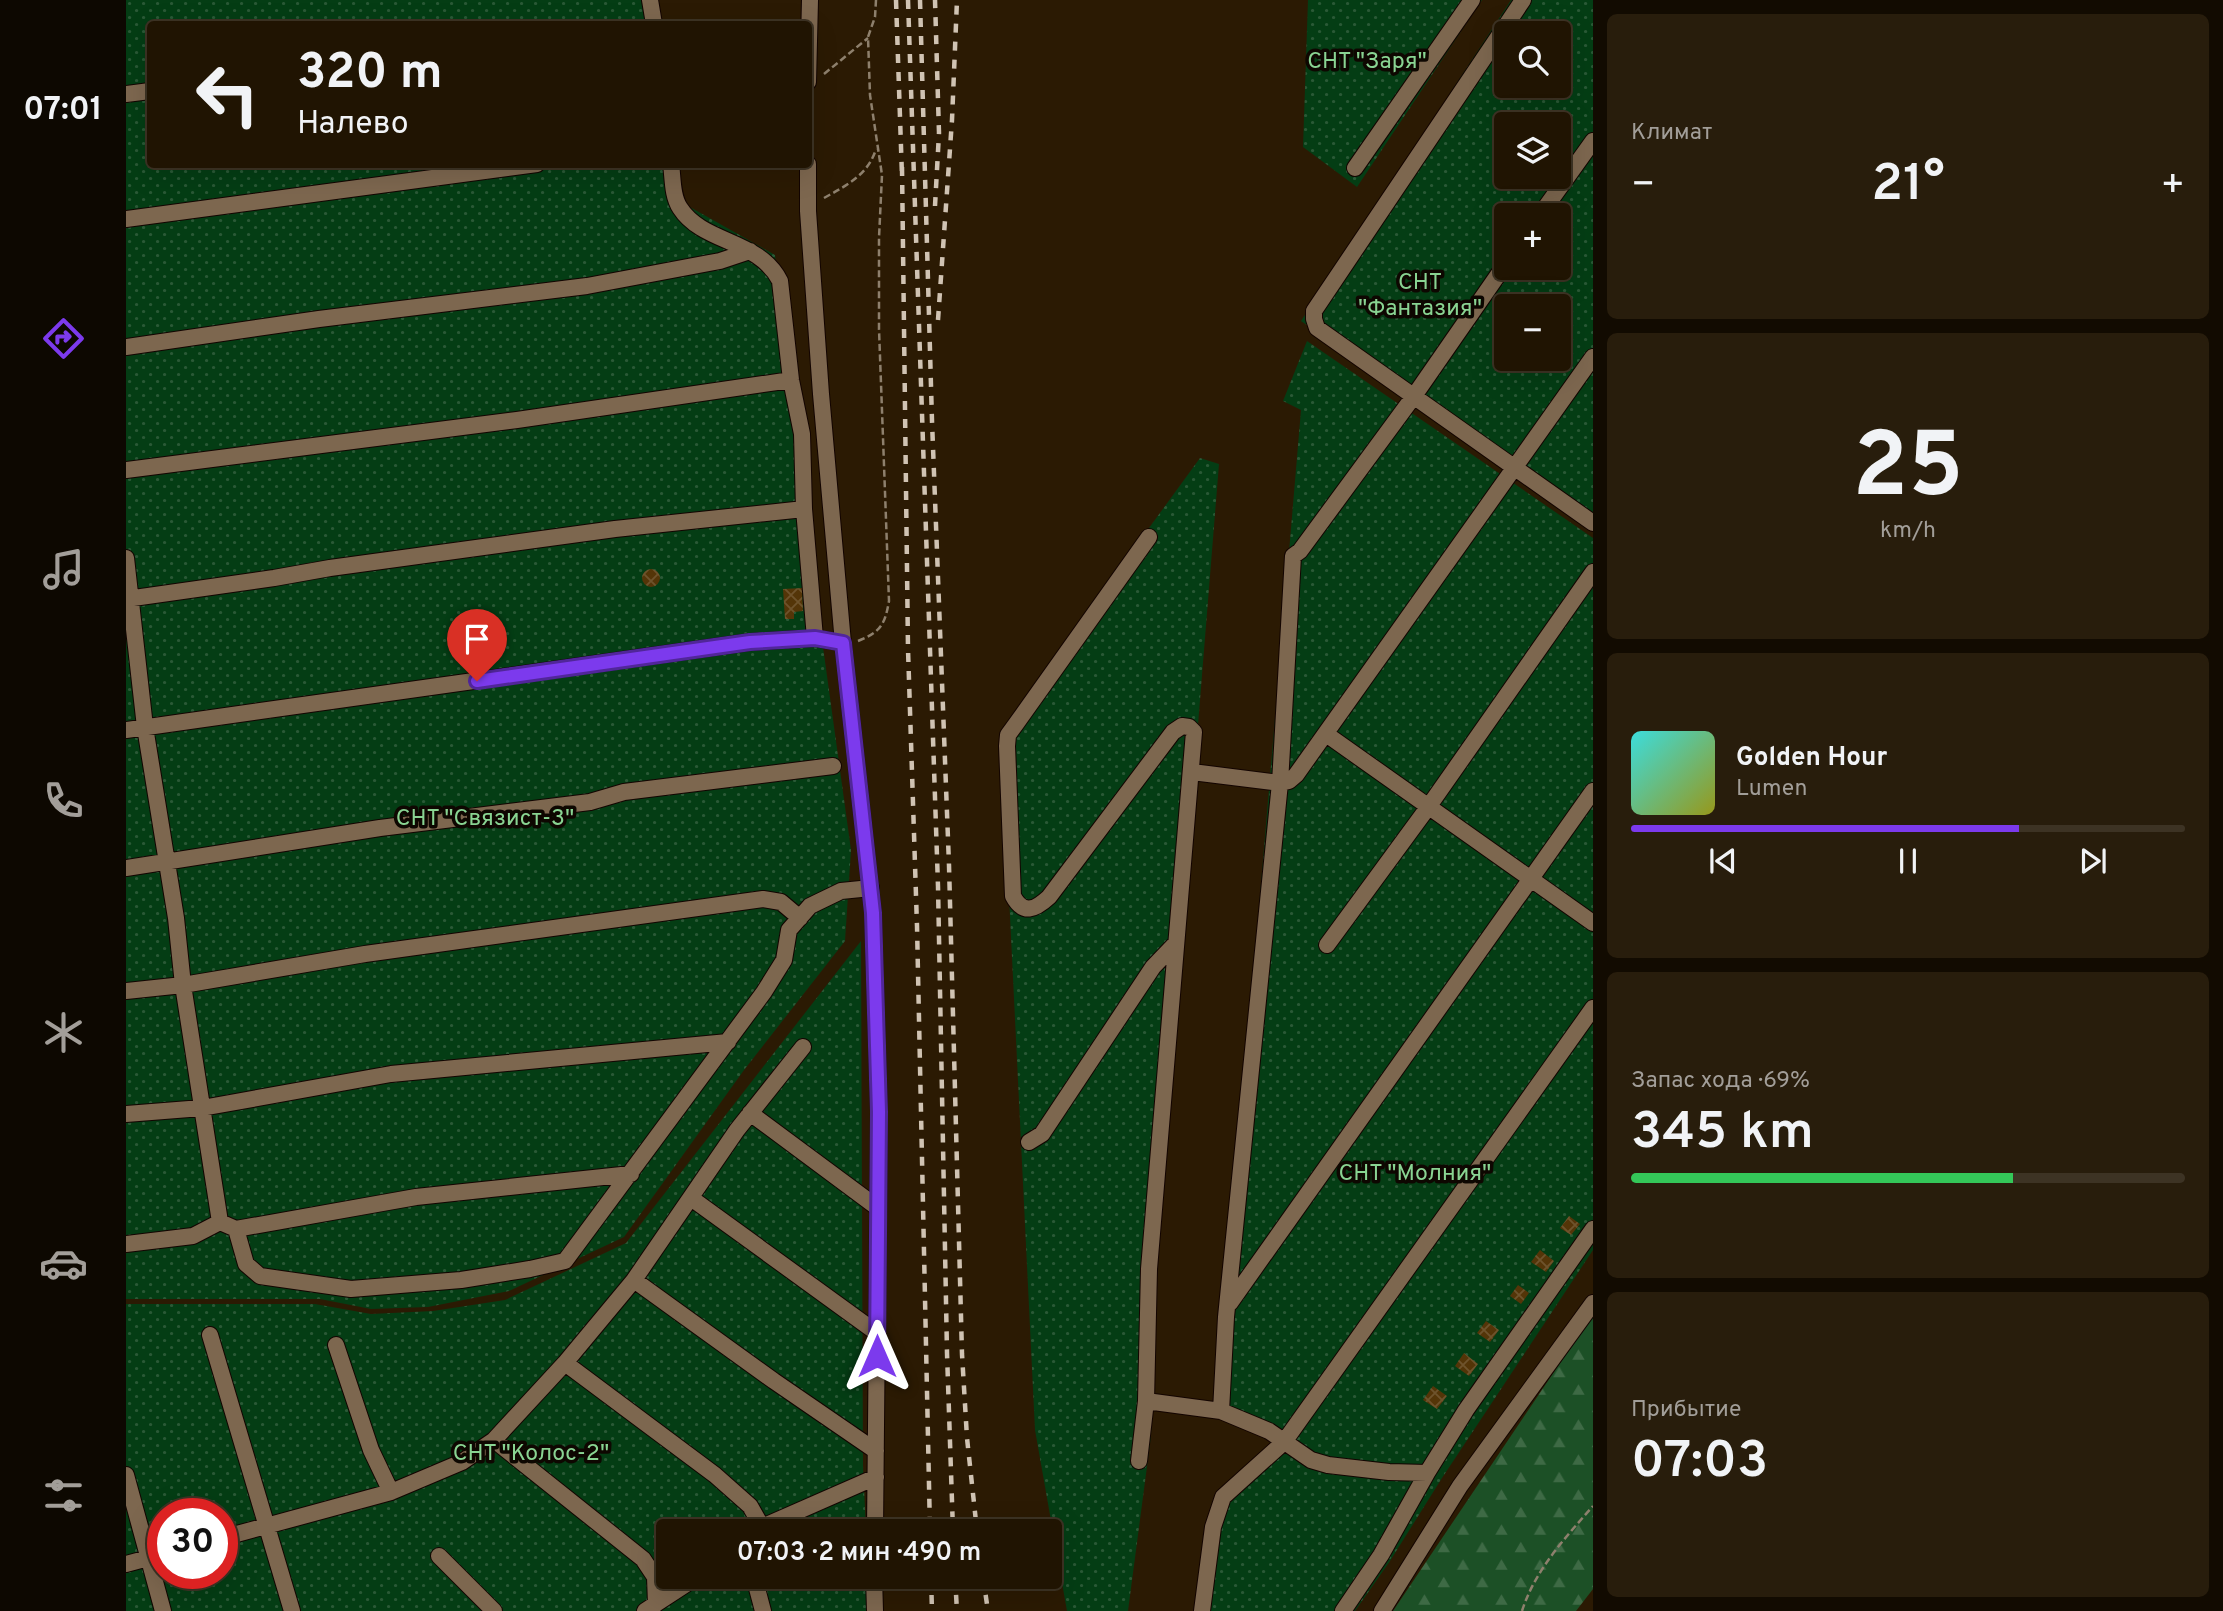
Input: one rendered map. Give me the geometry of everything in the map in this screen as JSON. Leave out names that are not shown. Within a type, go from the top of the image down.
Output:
[{"type":"street","points":[[650,0],[653,21]]},
{"type":"street","points":[[810,0],[811,21]]},
{"type":"street","points":[[1354,168],[1472,0]]},
{"type":"street","points":[[1523,0],[1314,311],[1314,319],[1317,328],[1593,523]]},
{"type":"street","points":[[812,40],[814,79]]},
{"type":"street","points":[[126,94],[147,91]]},
{"type":"street","points":[[1549,203],[1593,141]]},
{"type":"street","points":[[126,219],[507,168]]},
{"type":"street","points":[[671,168],[674,190],[680,208],[713,234],[760,256],[775,269],[780,281],[791,380],[802,434],[804,509],[815,638]]},
{"type":"street","points":[[808,168],[808,211],[821,394],[843,643],[871,888],[879,1112],[875,1519]]},
{"type":"street","points":[[126,347],[319,319],[587,286],[720,261],[750,251]]},
{"type":"street","points":[[1221,1411],[1228,1306],[1280,783],[1293,556],[1300,551],[1414,396],[1495,280]]},
{"type":"street","points":[[1192,772],[1280,783],[1289,781],[1296,775],[1593,357]]},
{"type":"street","points":[[126,470],[517,420],[791,380]]},
{"type":"street","points":[[129,599],[615,529],[804,509]]},
{"type":"street","points":[[1139,1461],[1146,1402],[1149,1269],[1194,732],[1189,727],[1182,726],[1173,732],[1049,897],[1037,908],[1027,910],[1018,905],[1013,896],[1007,746],[1009,735],[1149,537]]},
{"type":"street","points":[[126,558],[145,727],[220,1222]]},
{"type":"street","points":[[1327,945],[1429,806],[1593,572]]},
{"type":"street","points":[[126,730],[750,642],[815,638],[843,643]]},
{"type":"street","points":[[1326,734],[1593,923]]},
{"type":"street","points":[[126,868],[380,828],[590,802],[624,792],[833,766]]},
{"type":"street","points":[[1228,1306],[1593,791]]},
{"type":"street","points":[[236,1229],[246,1264],[260,1276],[351,1289],[461,1280],[565,1261],[764,992],[785,960],[789,930],[810,906],[841,891],[871,888]]},
{"type":"street","points":[[126,992],[365,954],[762,899],[780,902],[800,918]]},
{"type":"street","points":[[1029,1142],[1042,1134],[1153,967],[1176,943]]},
{"type":"street","points":[[1202,1611],[1213,1527],[1223,1497],[1284,1442],[1593,1008]]},
{"type":"street","points":[[126,1114],[202,1108],[391,1074],[728,1042]]},
{"type":"street","points":[[238,1534],[391,1492],[462,1462],[494,1440],[565,1363],[634,1280],[750,1113],[803,1047]]},
{"type":"street","points":[[750,1113],[878,1208]]},
{"type":"street","points":[[220,1222],[236,1229],[416,1197],[631,1174]]},
{"type":"street","points":[[691,1198],[877,1333]]},
{"type":"street","points":[[126,1244],[194,1236],[220,1222]]},
{"type":"street","points":[[1343,1611],[1381,1555],[1466,1410],[1593,1229]]},
{"type":"street","points":[[634,1280],[876,1451]]},
{"type":"street","points":[[1382,1611],[1461,1486],[1593,1303]]},
{"type":"street","points":[[210,1335],[292,1611]]},
{"type":"street","points":[[336,1345],[371,1450],[391,1492]]},
{"type":"street","points":[[565,1363],[715,1475],[750,1506],[756,1519]]},
{"type":"street","points":[[1146,1402],[1221,1411],[1269,1431],[1311,1460],[1328,1465],[1427,1473]]},
{"type":"street","points":[[494,1440],[643,1559],[655,1577],[650,1608]]},
{"type":"street","points":[[126,1475],[147,1532]]},
{"type":"street","points":[[782,1519],[876,1477]]},
{"type":"street","points":[[439,1556],[494,1611]]},
{"type":"street","points":[[126,1564],[147,1558]]},
{"type":"street","points":[[160,1589],[163,1611]]},
{"type":"street","points":[[650,1608],[679,1589]]},
{"type":"street","points":[[757,1589],[763,1611]]},
{"type":"street","points":[[874,1589],[875,1611]]},
{"type":"path","points":[[843,643],[860,640],[874,633],[886,621],[889,601],[879,329],[878,238],[882,175],[870,95],[868,37],[875,17],[876,0]]},
{"type":"path","points":[[814,79],[868,37]]},
{"type":"path","points":[[808,211],[860,176],[872,162],[877,146]]},
{"type":"path","points":[[1522,1611],[1534,1583],[1558,1546],[1593,1506]]},
{"type":"green space","name":"СНТ \"Связист-3\"","points":[[126,0],[655,0],[658,21],[147,21],[147,168],[677,168],[681,202],[775,255],[804,509],[851,850],[845,941],[744,1070],[624,1237],[509,1291],[428,1307],[371,1309],[320,1299],[126,1299]]},
{"type":"green space","name":"СНТ \"Заря\"","points":[[1308,0],[1482,0],[1357,187],[1303,147]]},
{"type":"green space","name":"СНТ \"Фантазия\"","points":[[1511,0],[1593,0],[1593,522],[1301,321],[1494,26],[1494,98],[1571,98],[1571,21],[1497,21]]},
{"type":"green space","name":"СНТ \"Молния\"","points":[[1307,341],[1593,538],[1593,1250],[1355,1611],[1196,1611],[1221,1490],[1274,1440],[1216,1416],[1301,410],[1283,401]]},
{"type":"green space","points":[[1200,458],[1219,464],[1155,1259],[1151,1436],[1128,1611],[1067,1611],[1062,1583],[1062,1519],[1051,1519],[1035,1430],[1001,731]]},
{"type":"green space","name":"СНТ \"Колос-2\"","points":[[861,941],[865,1519],[656,1519],[656,1589],[868,1589],[869,1611],[126,1611],[126,1304],[315,1304],[371,1314],[433,1311],[505,1300],[626,1243]]},
{"type":"green space","points":[[1593,1314],[1593,1589],[1576,1611],[1393,1611]]},
{"type":"building","points":[[647,569],[655,569],[660,578],[658,585],[647,587],[642,582],[642,574]]},
{"type":"building","points":[[802,588],[803,611],[794,612],[794,619],[785,619],[783,589]]},
{"type":"building","points":[[1569,1216],[1580,1224],[1571,1235],[1560,1228]]},
{"type":"building","points":[[1540,1250],[1554,1261],[1546,1272],[1531,1262]]},
{"type":"building","points":[[1518,1285],[1529,1293],[1521,1304],[1510,1296]]},
{"type":"building","points":[[1486,1321],[1499,1330],[1490,1342],[1477,1333]]},
{"type":"building","points":[[1464,1353],[1478,1364],[1469,1376],[1455,1366]]},
{"type":"building","points":[[1433,1386],[1447,1396],[1437,1409],[1423,1400]]},
{"type":"railway","points":[[896,0],[902,176]]},
{"type":"railway","points":[[908,0],[938,886],[953,1519]]},
{"type":"railway","points":[[920,0],[932,421],[949,865],[962,1354],[976,1519]]},
{"type":"railway","points":[[935,0],[939,133],[935,206]]},
{"type":"railway","points":[[938,320],[952,120],[957,0]]},
{"type":"railway","points":[[902,167],[908,649],[930,1519]]},
{"type":"railway","points":[[931,1589],[932,1611]]},
{"type":"railway","points":[[956,1589],[957,1611]]},
{"type":"railway","points":[[985,1589],[988,1611]]},
{"type":"route","points":[[477,681],[750,642],[815,638],[843,643],[873,913],[879,1112],[877,1356]]}]
